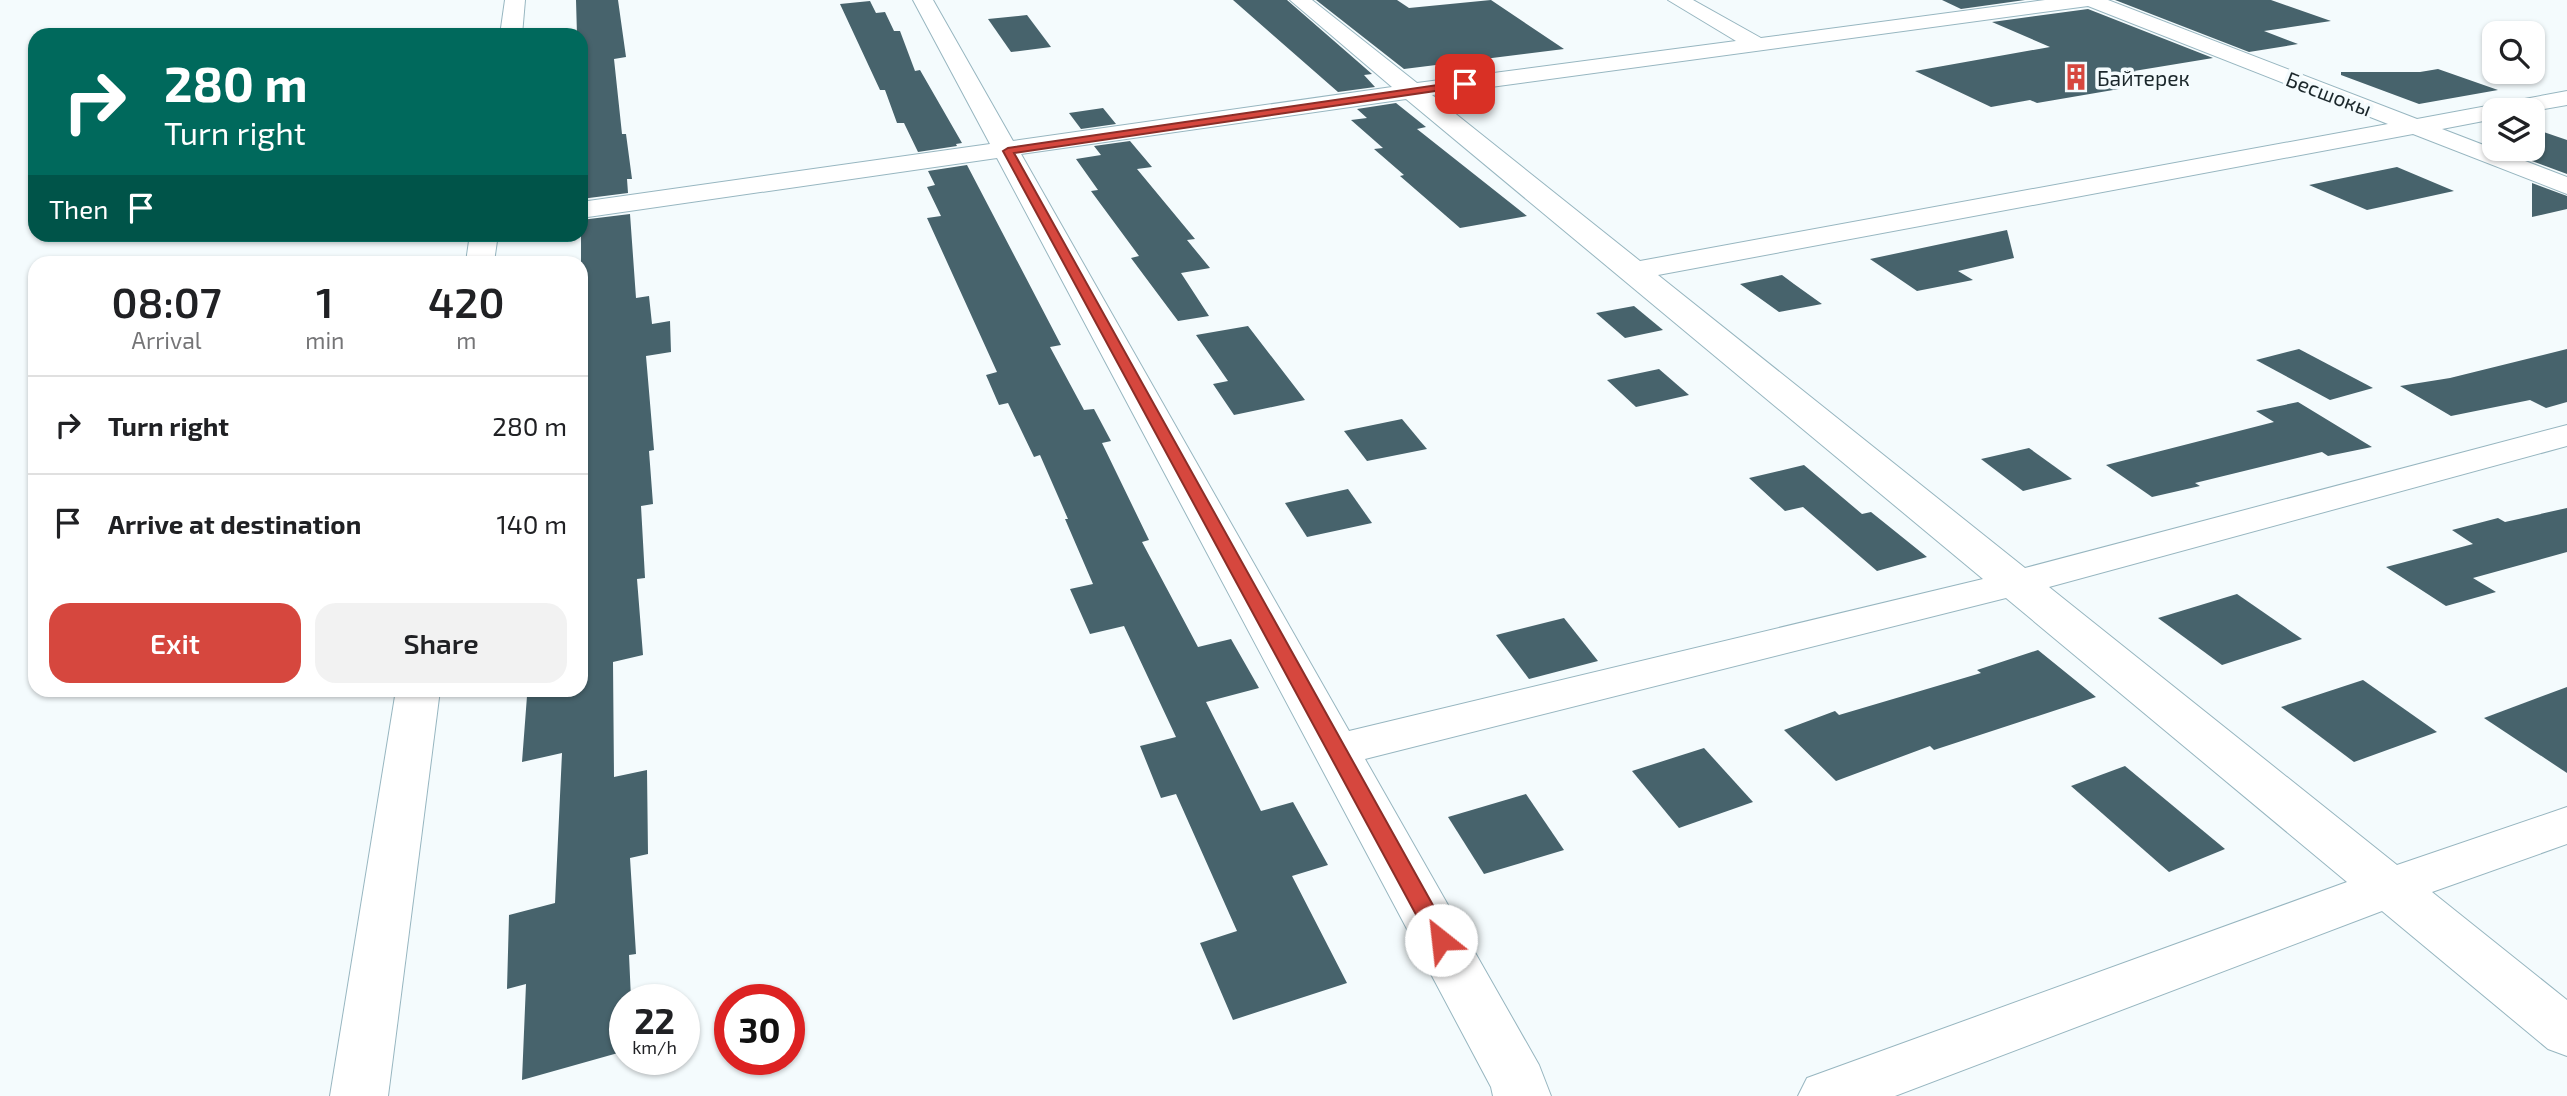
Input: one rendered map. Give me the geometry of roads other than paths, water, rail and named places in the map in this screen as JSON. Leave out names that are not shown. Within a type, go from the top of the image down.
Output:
[{"type":"street","points":[[512,28],[515,0]]},
{"type":"street","points":[[923,0],[1519,1083],[1522,1096]]},
{"type":"street","points":[[1300,0],[2567,1032]]},
{"type":"street","points":[[1678,0],[1758,45]]},
{"type":"street","points":[[588,209],[1008,151],[1412,91],[2090,0]]},
{"type":"street","name":"Бесшокы","points":[[2090,0],[2567,186]]},
{"type":"street","points":[[2545,102],[2567,98]]},
{"type":"street","points":[[1633,271],[2482,114]]},
{"type":"street","points":[[1337,750],[2016,583],[2567,435]]},
{"type":"street","points":[[359,1096],[417,697]]},
{"type":"street","points":[[1827,1096],[2567,824]]},
{"type":"place","name":"Байтерек","points":[[2076,77]]}]
